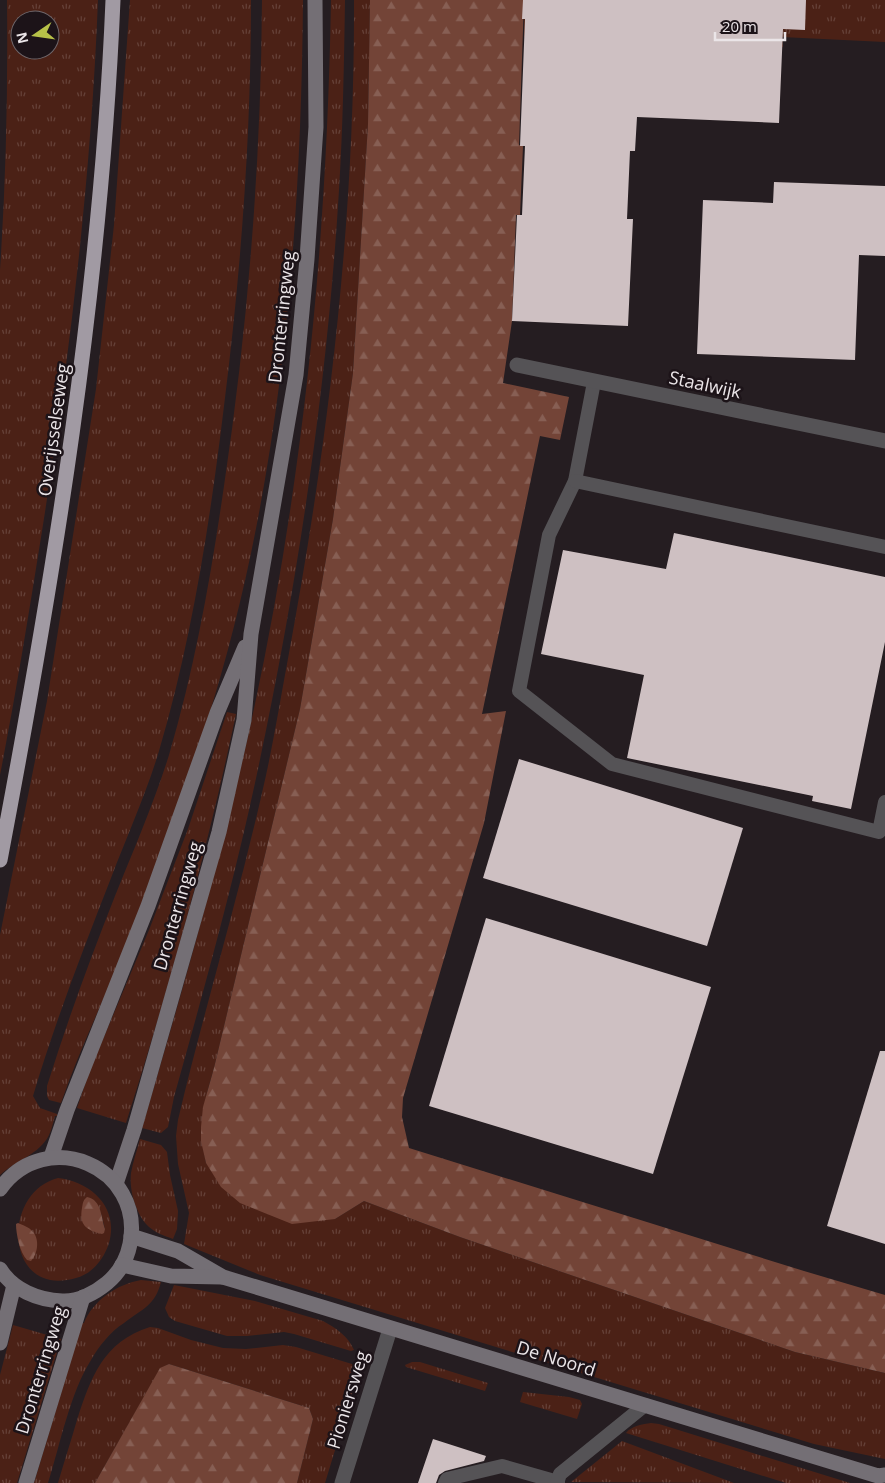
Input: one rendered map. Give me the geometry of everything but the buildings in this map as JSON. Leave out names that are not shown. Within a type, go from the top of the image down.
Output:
[{"type":"highway","name":"Overijsselseweg","points":[[0,860],[32,689],[66,484],[95,258],[113,0]]},
{"type":"main road","name":"Dronterringweg","points":[[116,1184],[136,1121],[219,832],[244,720],[251,634],[297,365],[307,259],[316,127],[315,0]]},
{"type":"main road","name":"Dronterringweg","points":[[51,1157],[67,1110],[148,906],[217,713],[251,634]]},
{"type":"main road","points":[[0,1189],[7,1179],[35,1161],[51,1157],[76,1158],[98,1168],[116,1184],[126,1200],[131,1218],[131,1236],[128,1251],[122,1265],[112,1279],[98,1290],[82,1297],[65,1301],[47,1300],[30,1294],[14,1285],[0,1269]]},
{"type":"main road","name":"De Noord","points":[[131,1236],[178,1251],[223,1277],[883,1477]]},
{"type":"main road","name":"De Noord","points":[[122,1265],[171,1276],[223,1277]]},
{"type":"main road","points":[[0,1343],[14,1285]]},
{"type":"main road","name":"Dronterringweg","points":[[26,1483],[82,1297]]},
{"type":"street","name":"Staalwijk","points":[[517,365],[885,441]]},
{"type":"street","name":"Pioniersweg","points":[[342,1483],[390,1329]]},
{"type":"lane","points":[[594,382],[575,481],[548,535],[519,691],[612,764],[879,832],[885,802]]},
{"type":"lane","points":[[575,481],[885,547]]},
{"type":"lane","points":[[445,1483],[447,1479],[502,1466],[557,1483],[560,1474],[645,1405]]},
{"type":"green space","points":[[7,0],[98,0],[85,200],[62,399],[17,684],[0,775],[0,270],[7,101]]},
{"type":"green space","points":[[130,0],[251,0],[247,153],[230,355],[219,450],[199,580],[171,709],[148,783],[70,986],[33,1096],[40,1108],[57,1114],[57,1116],[55,1116],[52,1128],[45,1142],[0,1175],[0,935],[47,701],[96,389],[114,225]]},
{"type":"green space","points":[[262,0],[303,0],[301,91],[291,274],[282,366],[269,457],[252,548],[231,637],[206,724],[121,960],[61,1103],[49,1100],[47,1086],[88,967],[169,755],[187,689],[208,587],[240,365],[252,244],[259,122]]},
{"type":"green space","points":[[331,0],[345,0],[339,190],[327,339],[297,562],[270,710],[237,862],[174,1097],[168,1127],[161,1133],[142,1128],[226,828],[250,727],[269,637],[298,456],[318,274],[329,91]]},
{"type":"green space","points":[[354,0],[370,0],[368,124],[353,373],[333,519],[300,709],[207,1093],[202,1125],[206,1163],[335,1219],[364,1201],[460,1237],[795,1352],[885,1373],[885,1459],[814,1444],[260,1275],[184,1244],[189,1213],[178,1164],[176,1136],[178,1120],[242,875],[269,761],[302,582],[315,499],[336,334],[344,250],[350,167]]},
{"type":"green space","points":[[370,0],[524,0],[519,145],[523,146],[520,215],[516,215],[512,321],[503,383],[569,397],[560,440],[540,436],[482,714],[506,711],[484,823],[403,1098],[402,1117],[409,1148],[885,1295],[885,1373],[795,1352],[460,1237],[364,1201],[335,1219],[292,1224],[240,1203],[221,1187],[206,1163],[201,1141],[203,1107],[300,709],[333,519],[353,373],[368,124]]},
{"type":"green space","points":[[524,0],[885,0],[885,42],[782,37],[783,47],[524,37]]},
{"type":"green space","points":[[227,712],[236,714],[213,817],[172,971],[126,1123],[77,1108],[90,1070],[149,930],[188,829]]},
{"type":"green space","points":[[140,1139],[161,1145],[167,1152],[178,1211],[177,1229],[173,1239],[149,1227],[140,1216],[134,1202],[131,1173]]},
{"type":"green space","points":[[58,1178],[70,1181],[92,1191],[106,1208],[111,1230],[109,1243],[97,1265],[82,1276],[52,1280],[35,1273],[24,1260],[19,1242],[19,1222],[26,1203],[39,1187]],"holes":[[[95,1201],[101,1213],[105,1229],[87,1227]]]},
{"type":"green space","points":[[87,1197],[96,1202],[100,1210],[105,1229],[102,1234],[92,1231],[83,1223],[81,1214],[84,1200]]},
{"type":"green space","points":[[18,1223],[27,1227],[35,1234],[37,1250],[31,1261],[27,1260],[20,1248],[16,1228]]},
{"type":"green space","points":[[141,1280],[161,1282],[155,1297],[147,1306],[114,1331],[94,1355],[71,1403],[48,1483],[34,1483],[82,1323],[84,1323],[93,1307],[107,1294],[124,1285]]},
{"type":"green space","points":[[174,1285],[255,1301],[323,1321],[341,1333],[354,1350],[351,1351],[284,1332],[227,1336],[175,1321],[169,1317],[165,1308]]},
{"type":"green space","points":[[13,1325],[61,1339],[17,1483],[0,1483],[0,1375]]},
{"type":"green space","points":[[150,1327],[223,1348],[246,1349],[283,1345],[296,1347],[352,1364],[358,1371],[357,1378],[325,1483],[297,1483],[313,1419],[309,1408],[169,1364],[160,1369],[95,1483],[58,1483],[82,1404],[101,1363],[121,1342]]},
{"type":"green space","points":[[412,1362],[420,1362],[488,1383],[485,1391],[406,1367],[405,1365]]},
{"type":"green space","points":[[169,1364],[309,1408],[313,1419],[297,1483],[95,1483],[160,1368]]},
{"type":"green space","points":[[523,1392],[580,1400],[582,1404],[577,1419],[520,1402]]},
{"type":"green space","points":[[651,1423],[850,1483],[786,1483],[626,1433],[634,1427]]},
{"type":"green space","points":[[622,1441],[734,1483],[571,1482]]}]
